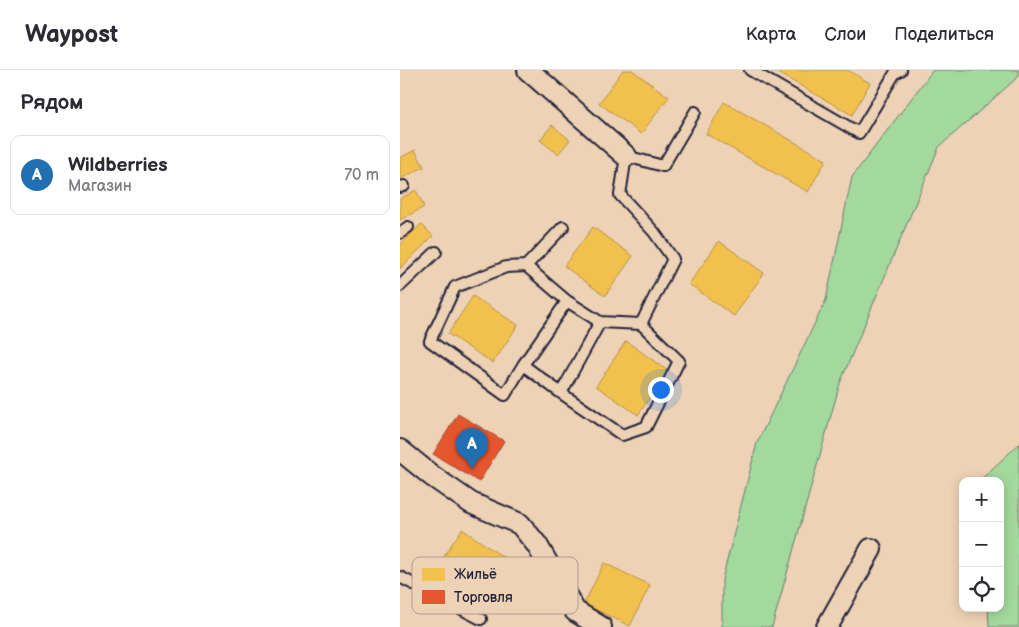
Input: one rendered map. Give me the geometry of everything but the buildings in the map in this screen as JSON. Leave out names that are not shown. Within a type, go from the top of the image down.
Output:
[{"type":"street","points":[[528,70],[626,156]]},
{"type":"street","points":[[400,450],[470,503],[520,524],[538,545],[545,557]]},
{"type":"street","points":[[827,627],[871,549]]},
{"type":"street","points":[[578,613],[601,627]]},
{"type":"lane","points":[[750,70],[859,133],[896,71]]},
{"type":"lane","points":[[641,324],[673,259],[654,232],[620,194],[626,156],[664,166],[696,112]]},
{"type":"lane","points":[[526,266],[563,227]]},
{"type":"lane","points":[[400,286],[436,252]]},
{"type":"lane","points":[[523,364],[622,435],[646,426],[680,361],[641,324],[600,322],[567,301],[526,266],[506,267],[455,287],[430,341],[505,394],[523,364],[567,301]]},
{"type":"lane","points":[[561,393],[600,322]]},
{"type":"lane","points":[[400,577],[412,583]]},
{"type":"lane","points":[[471,614],[481,619]]},
{"type":"green space","points":[[933,70],[1019,70],[1019,76],[939,147],[840,383],[772,627],[722,627],[722,580],[757,443],[826,300],[852,177]]},
{"type":"green space","points":[[1019,444],[1019,627],[989,627],[988,612],[1004,612],[1004,477],[983,477]]},
{"type":"place","name":"Wildberries","points":[[472,469]]}]
